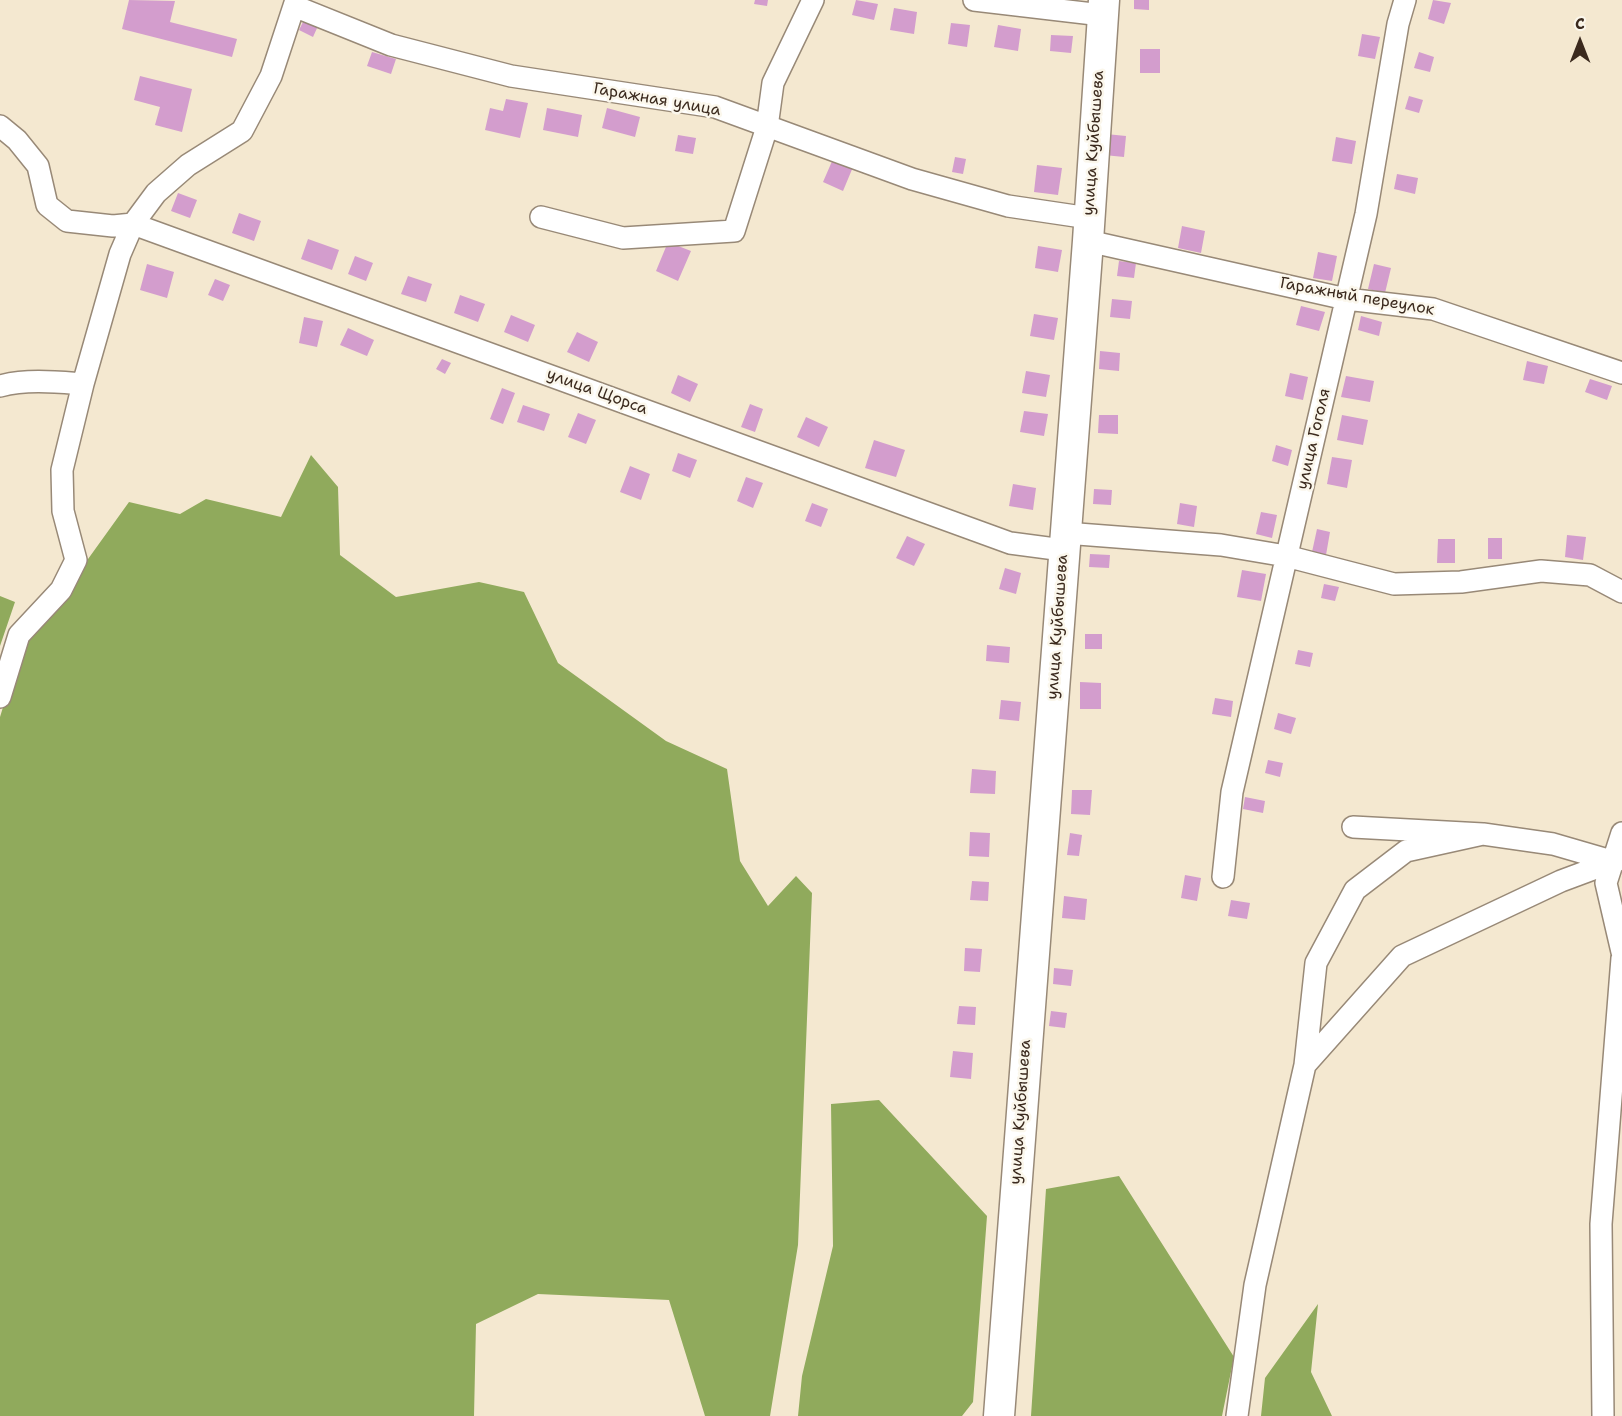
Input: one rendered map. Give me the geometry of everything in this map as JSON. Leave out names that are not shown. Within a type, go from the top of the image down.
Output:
[{"type":"highway","name":"улица Куйбышева","points":[[999,1416],[1103,8]]},
{"type":"street","points":[[541,217],[623,238],[734,231],[767,127],[773,83],[813,0]]},
{"type":"street","points":[[974,0],[1103,8]]},
{"type":"street","name":"улица Гоголя","points":[[1223,877],[1232,792],[1366,214],[1398,24],[1405,0]]},
{"type":"street","points":[[0,697],[19,635],[61,590],[76,560],[63,511],[62,470],[83,384],[120,254],[133,224],[156,193],[188,165],[242,132],[271,76],[295,3]]},
{"type":"street","name":"Гаражная улица","points":[[295,3],[391,45],[511,76],[715,107],[912,179],[1088,230]]},
{"type":"street","points":[[0,126],[17,140],[38,166],[47,205],[67,221],[112,226],[133,224]]},
{"type":"street","name":"улица Щорса","points":[[133,224],[1010,543],[1221,545],[1286,556],[1394,584],[1461,582],[1541,571],[1590,575],[1622,592]]},
{"type":"street","name":"Гаражный переулок","points":[[1088,230],[1346,299],[1433,309],[1622,373]]},
{"type":"street","points":[[0,386],[46,381],[83,384]]},
{"type":"street","points":[[1353,827],[1483,834],[1553,844],[1617,862]]},
{"type":"street","points":[[1622,833],[1617,862],[1606,883],[1622,952]]},
{"type":"street","points":[[1237,1416],[1255,1285],[1305,1065],[1316,963],[1355,890],[1406,852],[1483,834]]},
{"type":"street","points":[[1305,1065],[1402,956],[1561,881],[1617,862]]},
{"type":"street","points":[[1604,1416],[1601,1224],[1622,958]]},
{"type":"green space","points":[[311,455],[338,487],[340,555],[396,597],[479,582],[524,592],[558,663],[666,741],[727,769],[740,861],[768,906],[796,876],[812,893],[798,1245],[770,1416],[705,1416],[669,1300],[538,1294],[476,1324],[474,1416],[0,1416],[0,717],[34,606],[55,605],[129,502],[180,514],[206,499],[281,517]]},
{"type":"green space","points":[[0,596],[15,602],[0,646]]},
{"type":"green space","points":[[879,1100],[987,1216],[973,1402],[962,1416],[798,1416],[802,1376],[833,1246],[831,1104]]},
{"type":"green space","points":[[1119,1176],[1234,1357],[1222,1416],[1031,1416],[1046,1189]]},
{"type":"green space","points":[[1318,1304],[1311,1372],[1332,1416],[1261,1416],[1265,1378]]},
{"type":"building","points":[[129,0],[175,1],[170,22],[237,39],[232,57],[122,29]]},
{"type":"building","points":[[755,0],[768,0],[767,6],[754,4]]},
{"type":"building","points":[[856,0],[878,4],[874,20],[852,15]]},
{"type":"building","points":[[1134,0],[1149,0],[1149,10],[1134,9]]},
{"type":"building","points":[[1433,0],[1451,3],[1444,24],[1428,19]]},
{"type":"building","points":[[894,8],[917,12],[914,34],[890,30]]},
{"type":"building","points":[[304,20],[318,26],[313,37],[299,30]]},
{"type":"building","points":[[951,23],[970,25],[967,47],[948,44]]},
{"type":"building","points":[[998,25],[1021,29],[1018,51],[994,47]]},
{"type":"building","points":[[1362,34],[1380,37],[1375,59],[1358,56]]},
{"type":"building","points":[[1051,35],[1073,36],[1071,53],[1050,51]]},
{"type":"building","points":[[1140,49],[1160,49],[1160,73],[1140,73]]},
{"type":"building","points":[[372,52],[396,59],[391,74],[367,66]]},
{"type":"building","points":[[1419,52],[1434,57],[1430,72],[1414,68]]},
{"type":"building","points":[[140,76],[192,89],[182,132],[155,125],[160,107],[134,100]]},
{"type":"building","points":[[1409,96],[1423,100],[1419,113],[1405,109]]},
{"type":"building","points":[[506,99],[528,103],[520,138],[485,130],[490,108],[503,111]]},
{"type":"building","points":[[547,108],[582,115],[578,137],[543,130]]},
{"type":"building","points":[[607,108],[640,117],[635,137],[602,128]]},
{"type":"building","points":[[1106,134],[1126,136],[1124,157],[1104,155]]},
{"type":"building","points":[[678,135],[696,138],[693,154],[675,151]]},
{"type":"building","points":[[1336,137],[1356,141],[1352,164],[1332,161]]},
{"type":"building","points":[[955,157],[966,159],[963,174],[952,172]]},
{"type":"building","points":[[833,159],[853,167],[843,191],[823,182]]},
{"type":"building","points":[[1037,165],[1062,168],[1058,195],[1034,192]]},
{"type":"building","points":[[1397,174],[1418,178],[1415,194],[1394,189]]},
{"type":"building","points":[[178,193],[197,200],[190,218],[171,211]]},
{"type":"building","points":[[239,213],[261,221],[254,241],[232,233]]},
{"type":"building","points":[[1182,226],[1205,231],[1201,253],[1178,248]]},
{"type":"building","points":[[308,239],[339,250],[332,270],[301,259]]},
{"type":"building","points":[[668,242],[691,251],[678,281],[656,271]]},
{"type":"building","points":[[1038,246],[1062,250],[1058,272],[1035,268]]},
{"type":"building","points":[[1318,252],[1337,256],[1332,281],[1313,278]]},
{"type":"building","points":[[355,256],[373,263],[366,281],[348,274]]},
{"type":"building","points":[[1119,261],[1136,263],[1134,278],[1117,276]]},
{"type":"building","points":[[147,264],[174,272],[167,298],[140,290]]},
{"type":"building","points":[[1374,264],[1391,268],[1385,293],[1368,289]]},
{"type":"building","points":[[408,276],[432,284],[426,302],[401,294]]},
{"type":"building","points":[[215,279],[230,285],[223,301],[208,295]]},
{"type":"building","points":[[460,295],[485,304],[478,322],[454,313]]},
{"type":"building","points":[[1112,299],[1132,301],[1130,319],[1110,317]]},
{"type":"building","points":[[1301,306],[1325,312],[1319,331],[1296,325]]},
{"type":"building","points":[[1034,314],[1058,318],[1054,340],[1030,336]]},
{"type":"building","points":[[511,315],[535,325],[528,342],[504,332]]},
{"type":"building","points":[[1361,316],[1382,322],[1379,336],[1358,330]]},
{"type":"building","points":[[304,317],[323,321],[317,347],[299,343]]},
{"type":"building","points":[[348,328],[374,340],[367,356],[340,345]]},
{"type":"building","points":[[577,332],[598,342],[589,362],[567,352]]},
{"type":"building","points":[[1100,351],[1120,353],[1119,371],[1099,369]]},
{"type":"building","points":[[442,359],[451,363],[445,374],[436,369]]},
{"type":"building","points":[[1527,361],[1548,366],[1544,384],[1523,380]]},
{"type":"building","points":[[1026,371],[1050,375],[1046,397],[1022,393]]},
{"type":"building","points":[[1290,373],[1308,377],[1303,400],[1285,396]]},
{"type":"building","points":[[678,375],[698,384],[690,402],[671,393]]},
{"type":"building","points":[[1346,376],[1374,381],[1370,402],[1341,397]]},
{"type":"building","points":[[1590,379],[1612,386],[1607,400],[1585,392]]},
{"type":"building","points":[[502,388],[515,393],[503,424],[490,419]]},
{"type":"building","points":[[750,404],[763,409],[755,432],[741,427]]},
{"type":"building","points":[[523,405],[550,414],[544,431],[517,422]]},
{"type":"building","points":[[1024,411],[1048,414],[1044,436],[1020,432]]},
{"type":"building","points":[[578,413],[596,420],[586,444],[568,437]]},
{"type":"building","points":[[1099,415],[1118,415],[1118,434],[1098,433]]},
{"type":"building","points":[[1342,415],[1368,420],[1363,445],[1337,440]]},
{"type":"building","points":[[806,417],[828,427],[819,447],[797,437]]},
{"type":"building","points":[[874,440],[905,450],[896,477],[865,468]]},
{"type":"building","points":[[1276,445],[1292,450],[1288,466],[1272,461]]},
{"type":"building","points":[[678,453],[697,460],[690,478],[672,471]]},
{"type":"building","points":[[1332,457],[1352,460],[1347,488],[1327,484]]},
{"type":"building","points":[[630,466],[650,474],[641,500],[620,492]]},
{"type":"building","points":[[746,477],[763,483],[753,508],[737,501]]},
{"type":"building","points":[[1013,484],[1036,488],[1033,510],[1009,506]]},
{"type":"building","points":[[1094,489],[1112,490],[1111,505],[1093,504]]},
{"type":"building","points":[[812,503],[828,509],[821,527],[805,521]]},
{"type":"building","points":[[1180,503],[1197,506],[1194,527],[1177,524]]},
{"type":"building","points":[[1261,512],[1277,515],[1272,538],[1256,534]]},
{"type":"building","points":[[1317,529],[1330,532],[1326,555],[1312,552]]},
{"type":"building","points":[[1567,535],[1586,537],[1583,560],[1565,557]]},
{"type":"building","points":[[907,536],[925,544],[914,566],[896,558]]},
{"type":"building","points":[[1488,538],[1502,538],[1502,559],[1488,559]]},
{"type":"building","points":[[1438,539],[1455,539],[1455,563],[1437,563]]},
{"type":"building","points":[[1090,554],[1110,555],[1109,568],[1089,567]]},
{"type":"building","points":[[1005,568],[1021,573],[1016,594],[999,589]]},
{"type":"building","points":[[1242,570],[1266,574],[1261,601],[1237,597]]},
{"type":"building","points":[[1324,584],[1339,587],[1335,601],[1321,598]]},
{"type":"building","points":[[1085,634],[1102,634],[1102,649],[1085,649]]},
{"type":"building","points":[[987,645],[1010,647],[1009,663],[986,661]]},
{"type":"building","points":[[1298,650],[1313,653],[1310,667],[1295,664]]},
{"type":"building","points":[[1080,682],[1101,683],[1101,709],[1080,709]]},
{"type":"building","points":[[1215,698],[1233,701],[1231,717],[1212,714]]},
{"type":"building","points":[[1001,700],[1021,702],[1019,721],[999,719]]},
{"type":"building","points":[[1278,713],[1296,718],[1291,734],[1274,729]]},
{"type":"building","points":[[1268,760],[1283,763],[1280,777],[1265,773]]},
{"type":"building","points":[[972,769],[996,771],[995,794],[970,793]]},
{"type":"building","points":[[1072,790],[1092,790],[1090,815],[1071,814]]},
{"type":"building","points":[[1245,797],[1265,801],[1263,813],[1243,809]]},
{"type":"building","points":[[970,832],[990,833],[989,857],[969,856]]},
{"type":"building","points":[[1070,833],[1082,835],[1079,856],[1067,855]]},
{"type":"building","points":[[1185,875],[1201,878],[1197,901],[1181,898]]},
{"type":"building","points":[[972,881],[989,882],[988,901],[970,900]]},
{"type":"building","points":[[1064,896],[1087,899],[1085,920],[1062,918]]},
{"type":"building","points":[[1231,900],[1250,903],[1247,919],[1228,916]]},
{"type":"building","points":[[965,948],[982,949],[980,972],[964,971]]},
{"type":"building","points":[[1054,968],[1073,970],[1071,986],[1053,984]]},
{"type":"building","points":[[959,1006],[976,1007],[975,1025],[957,1024]]},
{"type":"building","points":[[1051,1011],[1067,1013],[1065,1028],[1049,1026]]},
{"type":"building","points":[[953,1051],[973,1053],[971,1079],[950,1077]]}]
